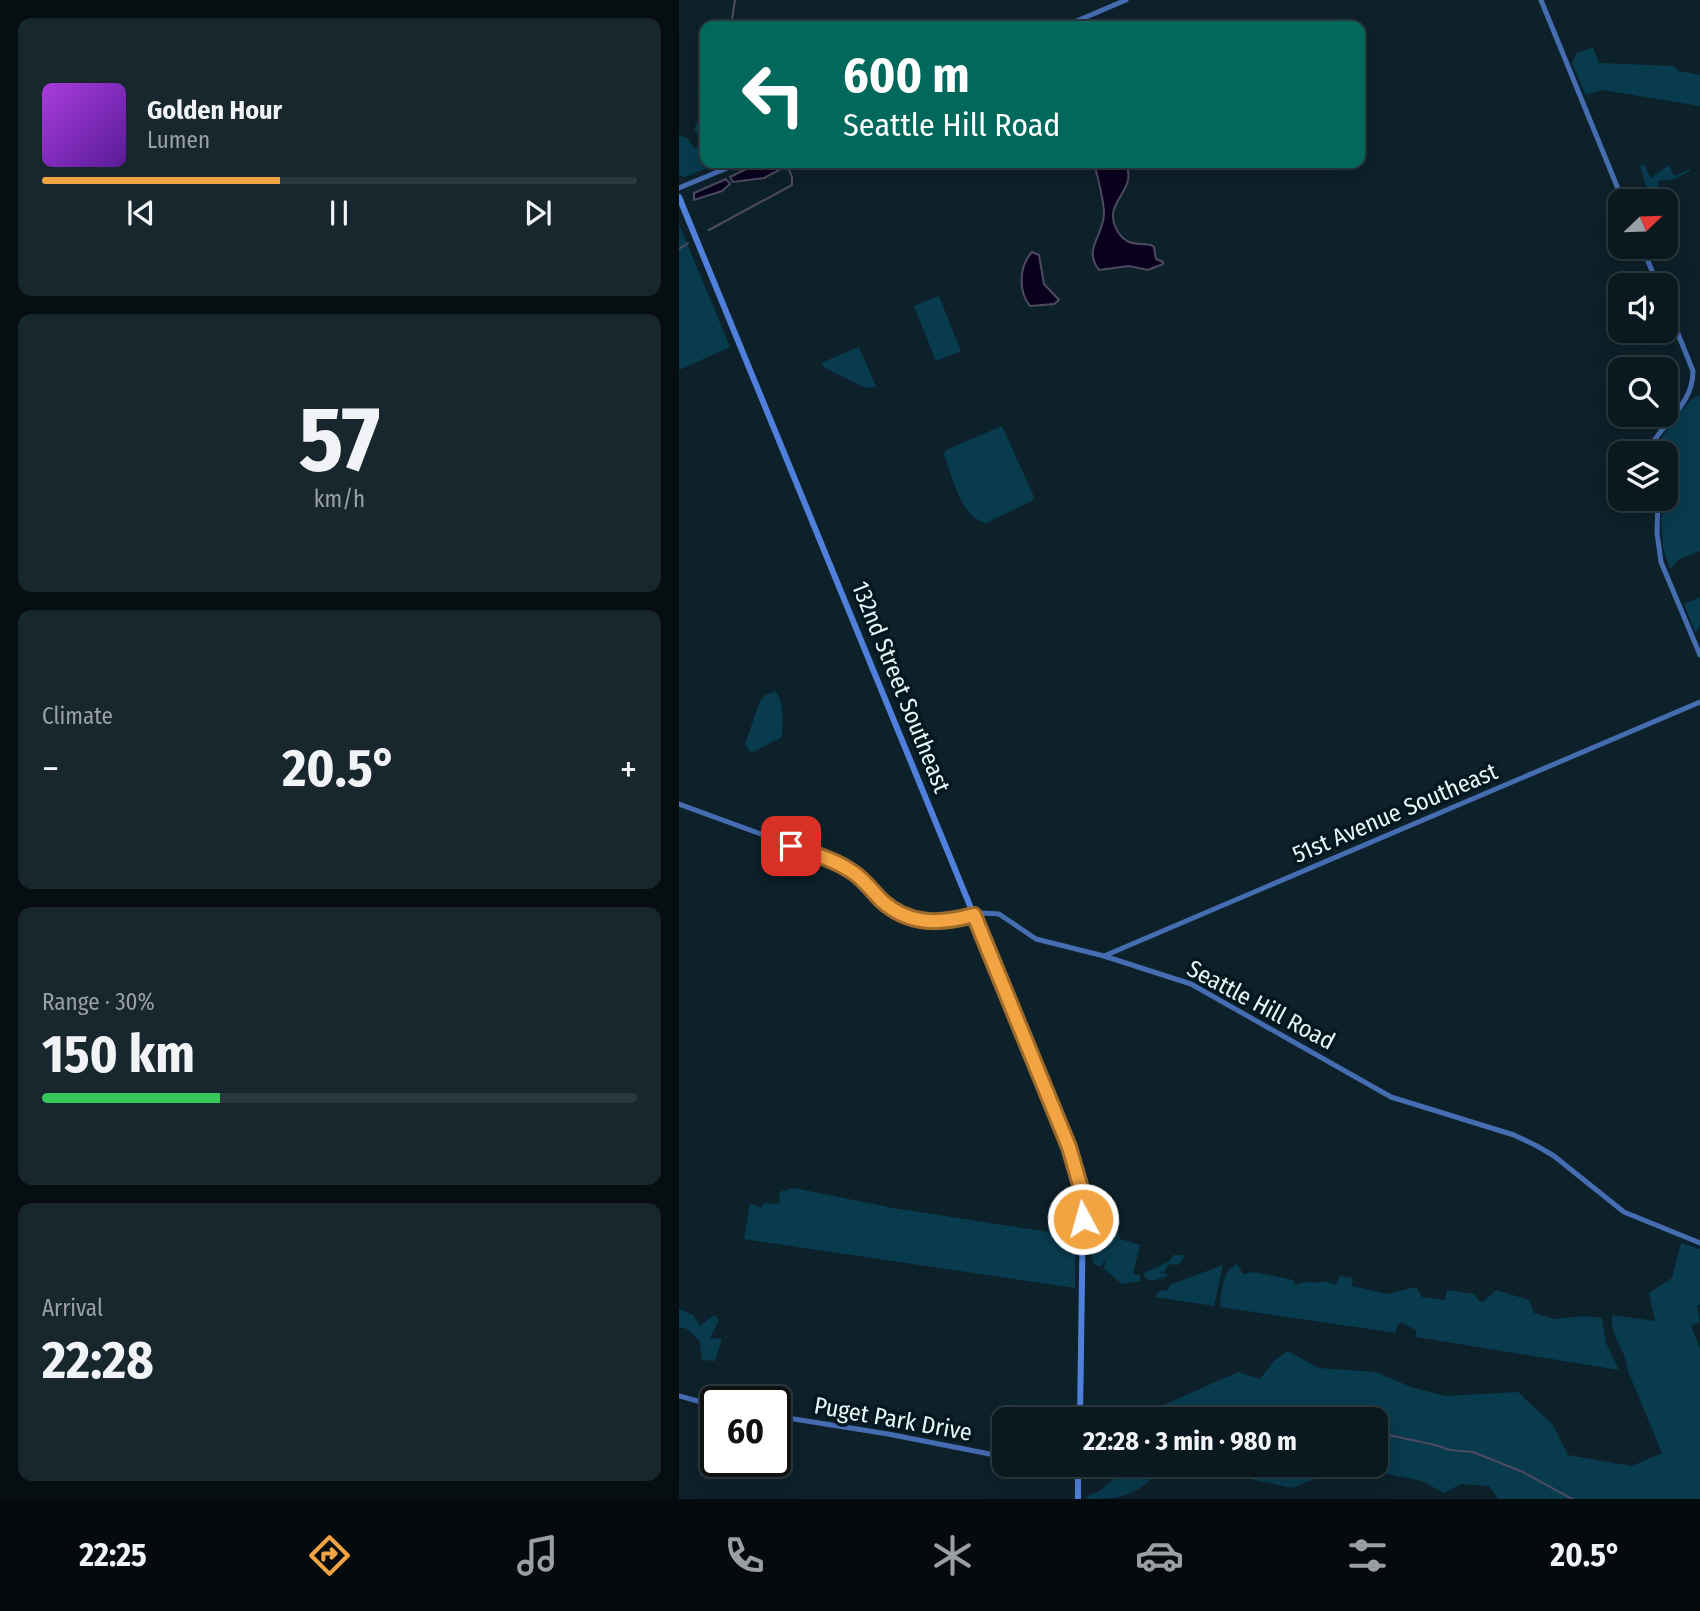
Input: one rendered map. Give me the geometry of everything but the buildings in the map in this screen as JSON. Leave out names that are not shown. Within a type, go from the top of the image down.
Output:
[{"type":"main road","name":"132nd Street Southeast","points":[[679,197],[1069,1147],[1081,1194],[1084,1264],[1080,1407]]},
{"type":"main road","points":[[1078,1477],[1078,1499]]},
{"type":"street","points":[[1077,21],[1126,0]]},
{"type":"street","points":[[1541,0],[1618,189]]},
{"type":"street","points":[[679,188],[727,168]]},
{"type":"street","points":[[1652,441],[1684,405],[1691,388],[1693,371],[1678,334]]},
{"type":"street","points":[[1658,511],[1661,562],[1700,655]]},
{"type":"street","name":"51st Avenue Southeast","points":[[1104,956],[1700,702]]},
{"type":"street","name":"Seattle Hill Road","points":[[679,804],[835,861],[854,872],[898,913],[909,918],[942,922],[974,915],[999,914],[1036,939],[1104,956],[1191,984],[1391,1097],[1514,1135],[1554,1156],[1624,1212],[1700,1243]]},
{"type":"street","points":[[679,1396],[700,1402]]},
{"type":"street","name":"Puget Park Drive","points":[[791,1419],[992,1454]]},
{"type":"shaded area","points":[[1593,47],[1599,63],[1674,66],[1678,71],[1700,75],[1700,106],[1602,90],[1586,95],[1572,63],[1577,53]]},
{"type":"shaded area","points":[[700,118],[700,139],[694,129]]},
{"type":"shaded area","points":[[679,135],[687,138],[695,149],[700,144],[700,168],[708,168],[685,177],[679,175]]},
{"type":"shaded area","points":[[1644,164],[1651,178],[1669,165],[1674,176],[1690,171],[1674,179],[1658,181],[1659,189],[1649,189],[1640,165]]},
{"type":"shaded area","points":[[748,168],[781,168],[764,178],[733,182],[730,177]]},
{"type":"shaded area","points":[[1095,168],[1127,168],[1128,182],[1114,209],[1114,223],[1121,236],[1129,242],[1154,247],[1156,259],[1163,264],[1148,270],[1129,266],[1099,270],[1094,262],[1093,248],[1103,220]]},
{"type":"shaded area","points":[[726,179],[730,184],[722,191],[694,200],[694,193]]},
{"type":"shaded area","points":[[679,224],[730,347],[679,370]]},
{"type":"shaded area","points":[[1032,252],[1039,255],[1044,284],[1059,300],[1054,304],[1030,306],[1023,293],[1022,271]]},
{"type":"shaded area","points":[[939,296],[961,351],[936,361],[914,306]]},
{"type":"shaded area","points":[[859,347],[876,387],[866,388],[825,368],[821,363]]},
{"type":"shaded area","points":[[1700,396],[1700,551],[1679,559],[1670,569],[1663,548],[1661,519],[1664,511],[1678,511],[1678,441],[1659,441],[1670,427],[1678,427],[1678,416],[1694,398]]},
{"type":"shaded area","points":[[1002,426],[1034,497],[1032,501],[986,523],[977,519],[964,505],[944,455],[946,450]]},
{"type":"shaded area","points":[[1700,597],[1700,625],[1696,634],[1684,604]]},
{"type":"shaded area","points":[[775,691],[782,706],[782,737],[751,753],[745,744],[760,701]]},
{"type":"shaded area","points":[[794,1188],[893,1208],[1075,1236],[1075,1288],[744,1239],[750,1203],[761,1208],[763,1203],[778,1204],[779,1192]]},
{"type":"shaded area","points":[[1101,1197],[1106,1214],[1120,1223],[1116,1232],[1119,1233],[1120,1239],[1140,1245],[1133,1274],[1140,1275],[1140,1281],[1122,1284],[1104,1269],[1106,1257],[1101,1267],[1094,1264],[1090,1200]]},
{"type":"shaded area","points":[[1681,1243],[1700,1249],[1700,1305],[1697,1306],[1700,1322],[1691,1326],[1700,1348],[1700,1499],[1498,1499],[1489,1486],[1461,1484],[1444,1493],[1422,1481],[1388,1474],[1388,1407],[1159,1407],[1238,1372],[1260,1379],[1274,1361],[1287,1351],[1319,1368],[1375,1372],[1411,1387],[1445,1396],[1518,1392],[1553,1425],[1568,1455],[1632,1466],[1662,1453],[1616,1338],[1612,1315],[1655,1321],[1649,1293],[1672,1278]]},
{"type":"shaded area","points":[[1174,1255],[1182,1255],[1184,1258],[1178,1265],[1169,1264],[1164,1272],[1158,1273],[1168,1276],[1153,1281],[1145,1278],[1144,1273],[1168,1262]]},
{"type":"shaded area","points":[[1237,1264],[1243,1274],[1254,1272],[1293,1280],[1296,1285],[1325,1281],[1336,1285],[1340,1276],[1353,1278],[1352,1286],[1387,1294],[1416,1287],[1422,1297],[1445,1300],[1447,1290],[1474,1294],[1483,1302],[1496,1290],[1529,1300],[1534,1313],[1555,1319],[1585,1316],[1602,1318],[1606,1343],[1619,1370],[1416,1337],[1416,1330],[1401,1322],[1396,1333],[1220,1307],[1225,1277]]},
{"type":"shaded area","points":[[1223,1265],[1214,1306],[1155,1297],[1160,1290],[1167,1291],[1170,1285]]},
{"type":"shaded area","points":[[679,1309],[693,1315],[700,1326],[714,1315],[719,1320],[710,1338],[722,1339],[715,1361],[702,1360],[700,1341],[687,1329],[679,1327]]},
{"type":"shaded area","points":[[1116,1477],[1152,1477],[1131,1493],[1112,1498],[1087,1499],[1086,1497],[1101,1490]]},
{"type":"shaded area","points":[[1247,1477],[1320,1477],[1292,1488]]},
{"type":"waterway","points":[[732,21],[735,0]]},
{"type":"waterway","points":[[709,230],[792,185],[788,168]]},
{"type":"waterway","points":[[679,249],[688,243]]},
{"type":"waterway","points":[[1388,1435],[1450,1450],[1473,1452],[1523,1472],[1572,1499]]},
{"type":"route","points":[[791,846],[835,861],[854,872],[882,901],[909,918],[942,922],[974,915],[1069,1147],[1080,1185],[1083,1219]]}]
